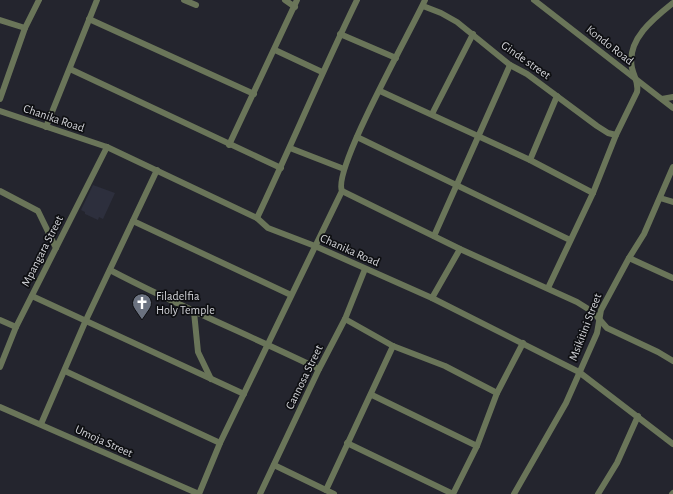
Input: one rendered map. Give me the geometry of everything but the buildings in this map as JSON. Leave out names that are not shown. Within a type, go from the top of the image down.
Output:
[{"type":"street","points":[[0,99],[25,28],[39,0]]},
{"type":"street","points":[[46,127],[97,0]]},
{"type":"street","points":[[184,0],[196,5]]},
{"type":"street","points":[[285,0],[295,7]]},
{"type":"street","points":[[229,145],[275,50],[297,0]]},
{"type":"street","points":[[257,218],[290,148],[322,72],[357,0]]},
{"type":"street","name":"Kondo Road","points":[[534,0],[673,108]]},
{"type":"street","points":[[199,494],[220,443],[342,191],[340,185],[344,169],[357,137],[424,3]]},
{"type":"street","name":"Ginde street","points":[[424,3],[473,34],[510,65],[527,74],[603,130],[616,135]]},
{"type":"street","points":[[548,288],[593,193],[616,135],[637,92],[638,85],[632,69],[631,57],[634,46],[653,19],[673,3]]},
{"type":"street","points":[[89,19],[254,94]]},
{"type":"street","points":[[0,20],[25,28]]},
{"type":"street","points":[[340,34],[396,58]]},
{"type":"street","points":[[432,114],[473,34]]},
{"type":"street","points":[[275,50],[322,72]]},
{"type":"street","points":[[434,236],[510,65]]},
{"type":"street","points":[[70,69],[229,145],[281,168]]},
{"type":"street","points":[[380,91],[530,160],[593,193]]},
{"type":"street","points":[[530,160],[557,96]]},
{"type":"street","points":[[662,98],[673,97]]},
{"type":"street","name":"Chanika Road","points":[[0,111],[107,147],[257,218],[268,228],[315,246],[432,298],[523,343],[579,372],[673,444]]},
{"type":"street","points":[[357,137],[455,186],[570,240]]},
{"type":"street","name":"Mpangara Street","points":[[0,367],[16,327],[107,147]]},
{"type":"street","points":[[290,148],[344,169]]},
{"type":"street","name":"Msikitini Street","points":[[514,494],[566,403],[597,333],[601,310],[629,258],[644,234],[673,167]]},
{"type":"street","points":[[41,424],[86,320],[157,170]]},
{"type":"street","points":[[0,191],[38,211],[56,248]]},
{"type":"street","points":[[342,191],[460,249],[577,302],[593,312],[608,328],[673,361]]},
{"type":"street","points":[[660,198],[673,202]]},
{"type":"street","points":[[133,221],[292,295]]},
{"type":"street","points":[[432,298],[460,249]]},
{"type":"street","points":[[629,258],[673,278]]},
{"type":"street","name":"Cannosa Street","points":[[260,494],[345,319],[365,269]]},
{"type":"street","points":[[110,270],[194,312],[267,344],[319,370]]},
{"type":"street","points":[[32,296],[244,394]]},
{"type":"street","points":[[194,312],[198,352],[211,378]]},
{"type":"street","points":[[345,319],[393,346],[445,366],[497,393]]},
{"type":"street","points":[[0,320],[16,327]]},
{"type":"street","points":[[347,444],[453,494],[477,446],[497,393],[523,343]]},
{"type":"street","points":[[326,490],[372,394],[393,346]]},
{"type":"street","points":[[65,371],[220,443]]},
{"type":"street","points":[[372,394],[477,446]]},
{"type":"street","name":"Umoja Street","points":[[0,407],[41,424],[104,454],[199,494]]},
{"type":"street","points":[[598,494],[617,463],[638,416]]},
{"type":"street","points":[[274,465],[334,494]]},
{"type":"shaded area","points":[[93,185],[115,193],[103,219],[99,217],[98,220],[85,214],[85,212],[81,210]]},
{"type":"place","name":"Filadelfia Holy Temple","points":[[142,320]]}]
